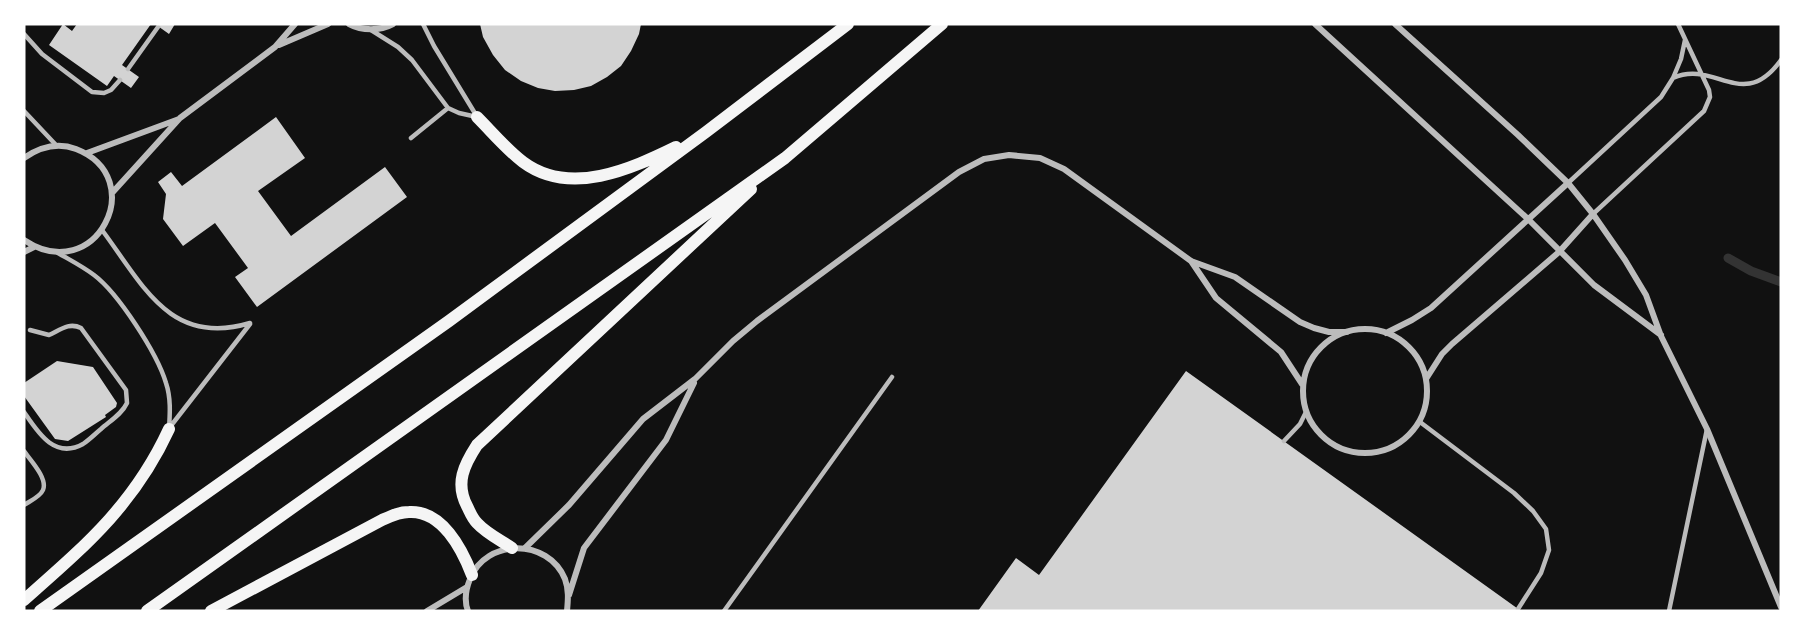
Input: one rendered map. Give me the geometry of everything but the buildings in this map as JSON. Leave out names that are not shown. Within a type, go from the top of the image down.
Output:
[{"type":"main road","points":[[40,611],[449,321],[706,132],[848,24]]},
{"type":"main road","points":[[512,548],[476,522],[462,498],[460,480],[465,462],[477,445],[784,158],[942,24]]},
{"type":"main road","points":[[477,117],[524,163],[546,174],[573,178],[598,177],[628,168],[706,132]]},
{"type":"main road","points":[[147,611],[784,158]]},
{"type":"main road","points":[[24,600],[81,548],[122,506],[148,469],[169,429]]},
{"type":"main road","points":[[211,611],[382,520],[399,513],[412,511],[436,520],[465,555],[472,575]]},
{"type":"street","points":[[112,193],[180,118],[275,47],[296,24]]},
{"type":"street","points":[[275,47],[328,24]]},
{"type":"street","points":[[349,24],[371,30],[393,24]]},
{"type":"street","points":[[1315,24],[1529,220],[1602,292],[1661,336]]},
{"type":"street","points":[[1395,24],[1568,183],[1626,260],[1646,295],[1661,336],[1707,429],[1781,608]]},
{"type":"street","points":[[87,153],[180,118]]},
{"type":"street","points":[[24,158],[44,147],[56,145],[72,147],[87,153],[96,161],[109,181],[112,193],[111,212],[102,230],[83,247],[58,253],[34,247],[24,240]]},
{"type":"street","points":[[525,548],[569,505],[643,419],[695,379],[733,341],[959,171],[984,159],[1010,155],[1040,158],[1056,165],[1191,261],[1235,277],[1300,322],[1329,332],[1366,329],[1386,333],[1400,340],[1421,364],[1426,379],[1426,401],[1420,422],[1407,438],[1390,449],[1370,454],[1349,452],[1331,444],[1315,430],[1305,412],[1302,384],[1309,363],[1322,346],[1333,337],[1347,332]]},
{"type":"street","points":[[1386,333],[1431,308],[1568,183]]},
{"type":"street","points":[[1426,379],[1442,354],[1452,344],[1559,252],[1593,214]]},
{"type":"street","points":[[24,252],[34,247]]},
{"type":"street","points":[[1191,261],[1216,298],[1281,352],[1302,384]]},
{"type":"street","points":[[567,611],[569,595],[584,548],[666,440],[695,379]]},
{"type":"street","points":[[468,611],[467,587],[479,564],[489,556],[512,548],[525,548],[542,553],[555,564],[564,578],[569,595]]},
{"type":"street","points":[[427,611],[467,587]]},
{"type":"lane","points":[[423,24],[477,117]]},
{"type":"lane","points":[[1593,214],[1704,111],[1710,97],[1709,90],[1678,24]]},
{"type":"lane","points":[[128,69],[158,27]]},
{"type":"lane","points":[[371,30],[398,47],[412,60],[448,108],[477,117]]},
{"type":"lane","points":[[24,34],[42,54],[92,92],[104,93],[111,90],[120,80]]},
{"type":"lane","points":[[1568,183],[1661,97],[1672,78],[1686,39]]},
{"type":"lane","points":[[1672,78],[1688,73],[1748,84],[1757,82],[1771,73],[1781,60]]},
{"type":"lane","points":[[411,138],[448,108]]},
{"type":"lane","points":[[24,111],[56,145]]},
{"type":"lane","points":[[102,230],[155,302],[168,313],[184,322],[209,328],[234,328],[250,323],[169,429]]},
{"type":"lane","points":[[58,253],[95,276],[136,325],[161,368],[167,385],[170,403],[169,429]]},
{"type":"lane","points":[[24,412],[43,439],[61,448],[69,448],[85,443],[127,403],[126,390],[81,328],[76,325],[67,326],[49,335],[30,330]]},
{"type":"lane","points":[[724,611],[892,377]]},
{"type":"lane","points":[[1284,441],[1300,424],[1305,412]]},
{"type":"lane","points":[[1420,422],[1514,493],[1533,511],[1546,529],[1549,550],[1541,573],[1518,609]]},
{"type":"lane","points":[[1669,611],[1707,429]]},
{"type":"lane","points":[[24,451],[44,481],[43,489],[38,496],[24,505]]},
{"type":"waterway","points":[[1728,258],[1751,271],[1781,282]]}]
